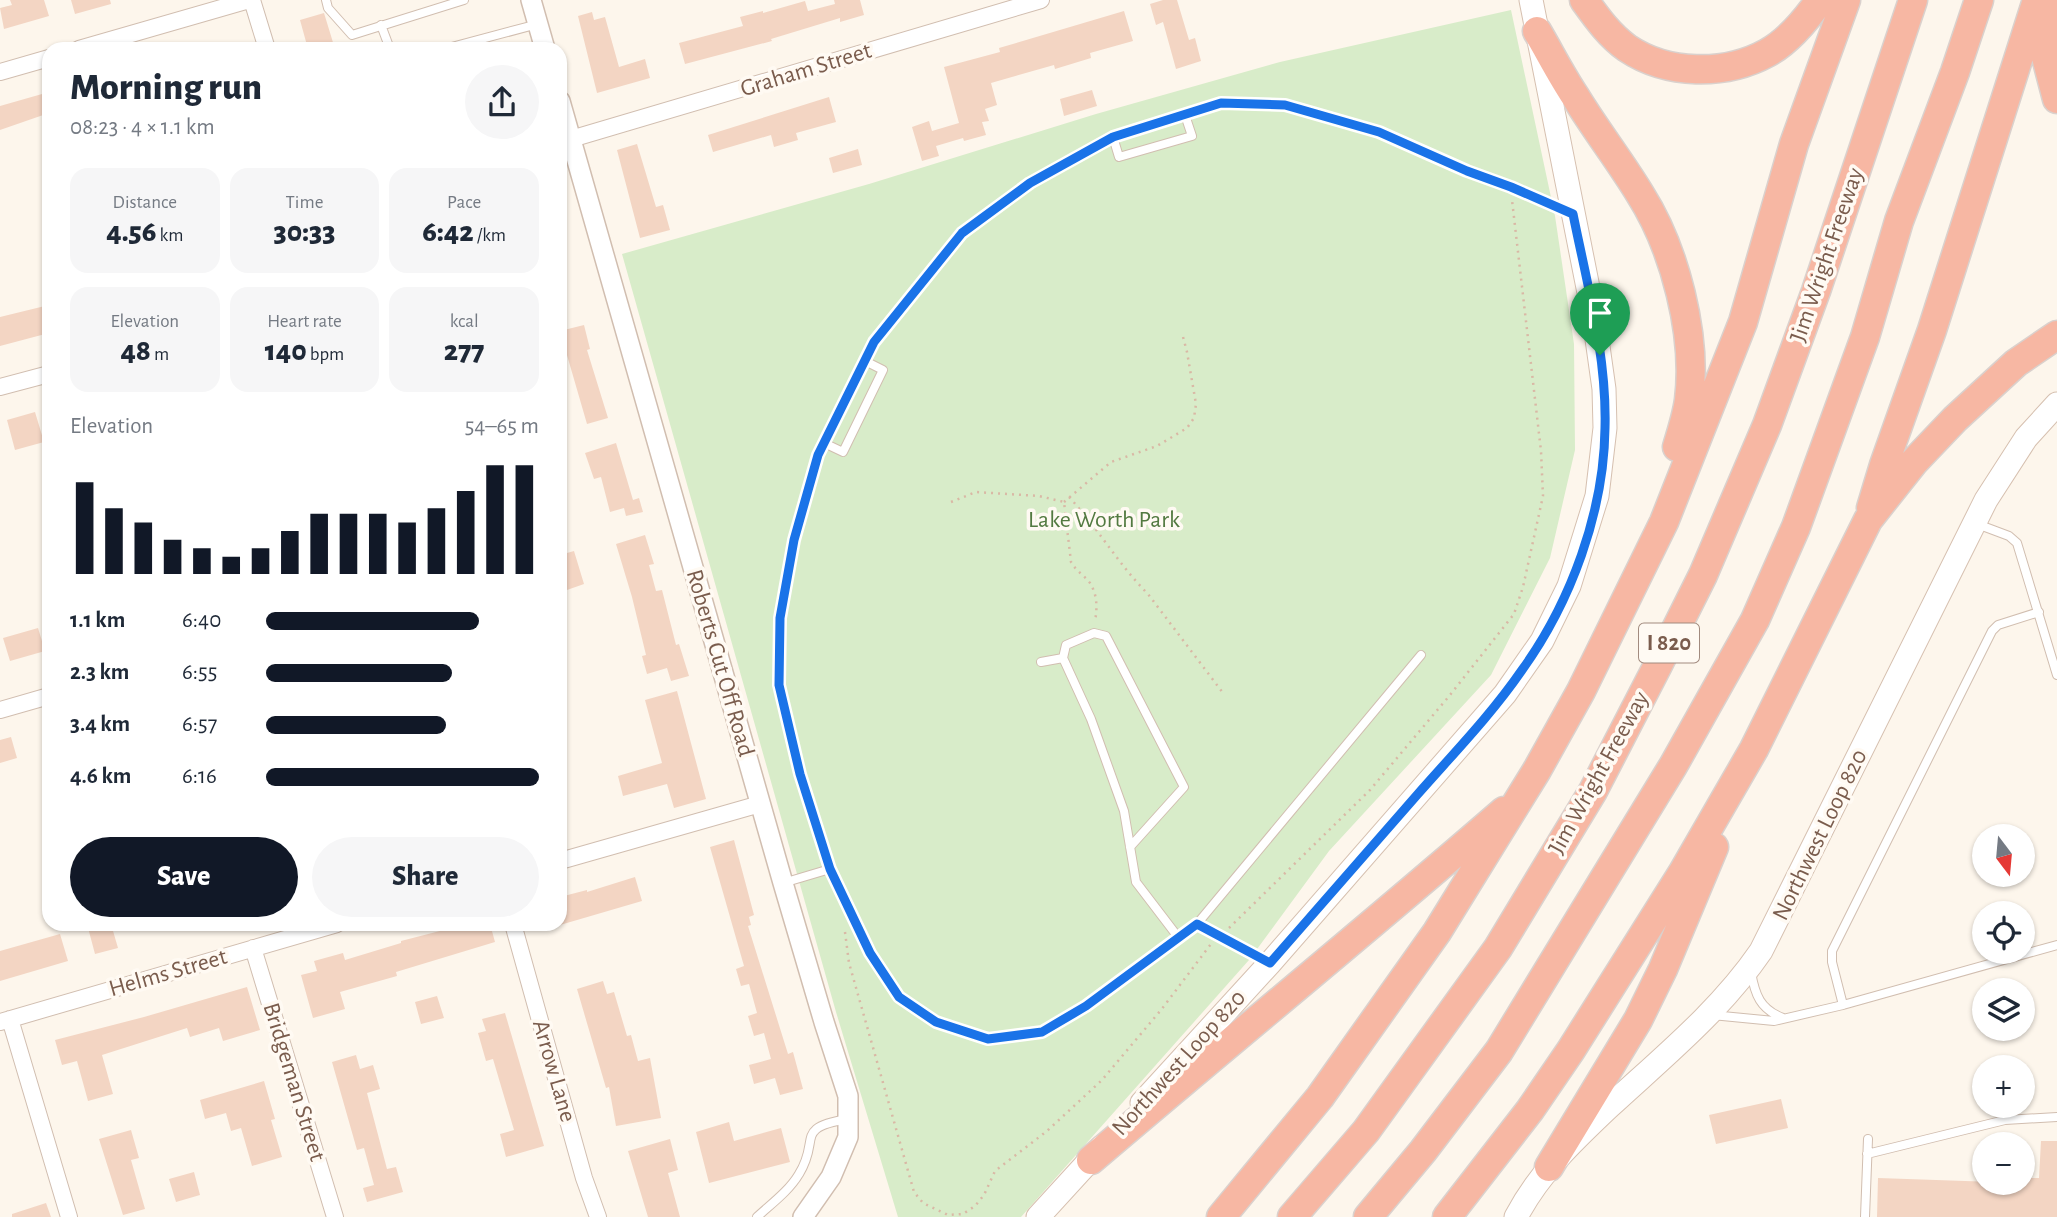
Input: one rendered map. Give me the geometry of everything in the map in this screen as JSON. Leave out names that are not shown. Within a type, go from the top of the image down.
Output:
[{"type":"highway","points":[[1584,0],[1603,27],[1628,49],[1659,63],[1698,70],[1737,65],[1768,53],[1794,33],[1820,0]]},
{"type":"highway","points":[[1221,1217],[1320,1097],[1390,1001],[1475,874],[1581,691],[1664,522],[1743,322],[1794,144],[1846,0]]},
{"type":"highway","name":"Jim Wright Freeway","points":[[1292,1217],[1366,1131],[1498,948],[1593,791],[1658,665],[1703,575],[1767,425],[1816,291],[1913,0]]},
{"type":"highway","name":"I 820","points":[[1368,1217],[1423,1151],[1499,1051],[1673,766],[1755,620],[1796,527],[1865,337],[1899,221],[1979,0]]},
{"type":"highway","points":[[1447,1217],[1522,1120],[1571,1050],[1683,872],[1754,749],[1868,520],[1884,465],[1932,330],[2037,0]]},
{"type":"highway","points":[[2051,0],[2046,57],[2057,99]]},
{"type":"highway","points":[[1537,31],[1575,97],[1642,196],[1662,237],[1676,275],[1689,346],[1689,400],[1669,479],[1664,522]]},
{"type":"highway","points":[[1868,520],[1914,462],[1955,419],[2016,362],[2057,335]]},
{"type":"highway","points":[[1549,1167],[1619,1054],[1651,993],[1754,749]]},
{"type":"highway","points":[[1091,1160],[1306,977],[1386,914],[1522,795]]},
{"type":"main road","name":"Northwest Loop 820","points":[[1038,1217],[1270,963],[1504,694],[1542,641],[1569,586],[1597,496],[1605,428],[1600,355],[1531,0]]},
{"type":"main road","name":"Northwest Loop 820","points":[[1516,1217],[1549,1167],[1571,1142],[1710,1014],[1750,968],[1776,925],[1974,523],[2000,476],[2026,438],[2057,404]]},
{"type":"street","points":[[104,42],[251,0],[265,42]]},
{"type":"street","points":[[531,0],[543,42]]},
{"type":"street","name":"Graham Street","points":[[571,139],[1041,0]]},
{"type":"street","points":[[0,72],[42,60]]},
{"type":"street","name":"Roberts Cut Off Road","points":[[567,125],[760,804],[848,1096],[848,1137],[831,1177],[809,1215]]},
{"type":"street","points":[[0,387],[42,376]]},
{"type":"street","points":[[0,710],[42,698]]},
{"type":"street","points":[[567,859],[760,804]]},
{"type":"street","name":"Helms Street","points":[[5,1021],[312,931]]},
{"type":"street","name":"Arrow Lane","points":[[515,931],[584,1178],[598,1217]]},
{"type":"street","name":"Bridgeman Street","points":[[253,948],[335,1217]]},
{"type":"street","points":[[5,1021],[69,1217]]},
{"type":"lane","points":[[326,0],[328,8],[352,34],[447,2],[464,0]]},
{"type":"lane","points":[[470,42],[538,24]]},
{"type":"lane","points":[[380,25],[387,42]]},
{"type":"lane","points":[[1421,655],[1197,924],[1086,1006],[1042,1032],[988,1039],[936,1022],[899,997],[870,953],[830,869],[800,774],[779,685],[780,618],[794,540],[818,455],[874,342],[962,233],[1030,183],[1113,137],[1185,114],[1221,103],[1285,105],[1379,132],[1573,214]]},
{"type":"lane","points":[[1113,137],[1119,157],[1192,136],[1185,114]]},
{"type":"lane","points":[[824,443],[843,452],[878,382],[883,370],[865,361]]},
{"type":"lane","points":[[1974,523],[2017,543],[2057,675]]},
{"type":"lane","points":[[1843,1005],[1832,962],[1832,951],[1909,795],[1992,631],[1998,625],[2039,612]]},
{"type":"lane","points":[[1130,847],[1184,787],[1106,636],[1094,633],[1066,645],[1063,658],[1112,773],[1124,811],[1130,847],[1136,882],[1178,937]]},
{"type":"lane","points":[[1041,662],[1063,658]]},
{"type":"lane","points":[[783,883],[830,869]]},
{"type":"lane","points":[[1197,924],[1270,963]]},
{"type":"lane","points":[[1710,1014],[1764,1021],[1785,1019],[2057,945]]},
{"type":"lane","points":[[1750,968],[1754,990],[1761,1005],[1785,1019]]},
{"type":"lane","points":[[1867,1154],[2004,1121],[2057,1117]]},
{"type":"lane","points":[[757,1217],[798,1176],[806,1161],[810,1138],[817,1128],[825,1123],[848,1119]]},
{"type":"lane","points":[[1865,1217],[1868,1139]]},
{"type":"path","points":[[843,897],[849,963],[914,1192],[923,1203],[948,1215],[963,1214],[975,1206],[984,1195],[995,1171],[1046,1131],[1102,1080],[1161,1010],[1206,949],[1370,790],[1514,614],[1523,587],[1543,496],[1541,451],[1511,187]]},
{"type":"path","points":[[1063,502],[1111,462],[1169,440],[1182,433],[1194,418],[1196,404],[1193,382],[1182,333]]},
{"type":"path","points":[[951,502],[976,492],[1039,496],[1063,502]]},
{"type":"path","points":[[1069,497],[1133,579],[1148,594],[1223,693]]},
{"type":"path","points":[[1063,502],[1071,562],[1075,570],[1090,583],[1098,605],[1094,633]]},
{"type":"green space","name":"Lake Worth Park","points":[[1511,10],[1555,216],[1574,344],[1575,450],[1550,558],[1491,675],[1329,851],[1249,960],[1021,1217],[898,1217],[836,1012],[622,254],[1280,62]]},
{"type":"building","points":[[10,0],[44,0],[49,16],[4,29],[0,8],[12,5]]},
{"type":"building","points":[[71,0],[110,0],[111,4],[75,14]]},
{"type":"building","points":[[834,0],[860,0],[864,15],[840,22],[840,18],[771,39],[772,41],[685,64],[679,43],[743,26],[740,17],[805,1],[808,11],[835,4]]},
{"type":"building","points":[[1177,0],[1189,40],[1195,38],[1201,61],[1176,69],[1163,22],[1156,25],[1150,4]]},
{"type":"building","points":[[1124,11],[1133,41],[1090,53],[1091,58],[1055,69],[1054,65],[991,83],[997,105],[985,109],[989,121],[982,122],[986,135],[936,146],[939,156],[922,161],[912,127],[929,121],[932,131],[959,123],[944,67],[1000,52],[999,48]]},
{"type":"building","points":[[592,12],[594,20],[605,17],[619,67],[645,59],[650,78],[597,93],[578,16]]},
{"type":"building","points":[[324,13],[333,42],[306,42],[300,20]]},
{"type":"building","points":[[1092,90],[1097,106],[1064,116],[1060,99]]},
{"type":"building","points":[[42,94],[42,115],[0,130],[0,106]]},
{"type":"building","points":[[829,97],[836,122],[796,133],[798,140],[774,147],[771,135],[713,152],[708,135]]},
{"type":"building","points":[[637,144],[656,207],[663,205],[670,230],[640,238],[617,150]]},
{"type":"building","points":[[858,149],[862,165],[833,173],[829,158]]},
{"type":"building","points":[[42,307],[42,335],[0,346],[0,317]]},
{"type":"building","points":[[584,325],[590,349],[587,350],[608,418],[587,424],[567,355],[567,329]]},
{"type":"building","points":[[35,412],[42,443],[15,450],[7,420]]},
{"type":"building","points":[[616,443],[633,500],[639,498],[643,512],[626,516],[624,508],[610,512],[601,477],[594,479],[585,453]]},
{"type":"building","points":[[645,535],[654,564],[649,565],[656,591],[662,590],[676,645],[679,644],[689,676],[671,681],[667,668],[647,674],[642,656],[646,655],[616,544]]},
{"type":"building","points":[[574,551],[584,584],[567,590],[567,553]]},
{"type":"building","points":[[38,628],[42,652],[10,661],[3,638]]},
{"type":"building","points":[[677,691],[706,799],[674,808],[667,784],[623,796],[618,776],[662,763],[645,700]]},
{"type":"building","points":[[11,737],[17,758],[0,763],[0,740]]},
{"type":"building","points":[[734,840],[754,915],[749,917],[751,925],[748,926],[788,1054],[793,1052],[803,1089],[780,1095],[775,1078],[754,1084],[749,1065],[771,1059],[764,1033],[754,1036],[748,1016],[757,1013],[749,984],[741,986],[736,969],[744,966],[710,847]]},
{"type":"building","points":[[635,877],[642,901],[567,923],[567,895]]},
{"type":"building","points":[[89,931],[113,931],[118,948],[95,954]]},
{"type":"building","points":[[440,931],[492,931],[495,942],[396,972],[397,976],[340,992],[345,1009],[313,1018],[301,975],[317,971],[314,961],[343,953],[345,960]]},
{"type":"building","points":[[60,934],[68,961],[0,981],[0,951]]},
{"type":"building","points":[[603,981],[607,994],[614,992],[627,1036],[631,1035],[638,1061],[650,1058],[661,1118],[616,1126],[609,1087],[606,1088],[577,989]]},
{"type":"building","points":[[247,987],[260,1030],[223,1041],[219,1028],[190,1037],[187,1028],[102,1055],[113,1094],[88,1101],[77,1061],[62,1065],[55,1040]]},
{"type":"building","points":[[437,996],[444,1018],[421,1024],[415,1002]]},
{"type":"building","points":[[505,1013],[544,1146],[506,1157],[500,1134],[514,1130],[493,1059],[486,1061],[478,1033],[486,1031],[482,1019]]},
{"type":"building","points":[[356,1055],[360,1069],[373,1065],[380,1089],[367,1093],[387,1169],[396,1167],[403,1192],[367,1202],[363,1188],[374,1185],[364,1148],[357,1150],[332,1062]]},
{"type":"building","points":[[264,1081],[275,1119],[271,1120],[282,1157],[252,1166],[241,1128],[231,1131],[226,1113],[205,1119],[200,1100]]},
{"type":"building","points":[[1781,1099],[1788,1128],[1716,1144],[1709,1115]]},
{"type":"building","points":[[729,1122],[734,1141],[781,1128],[790,1162],[709,1183],[696,1132]]},
{"type":"building","points":[[131,1130],[139,1158],[131,1160],[145,1209],[123,1215],[99,1139]]},
{"type":"building","points":[[670,1139],[678,1170],[668,1173],[680,1217],[648,1217],[628,1151]]},
{"type":"building","points":[[2041,1141],[2057,1141],[2057,1217],[1877,1217],[1878,1178],[1972,1181],[1972,1195],[2035,1195],[2035,1178],[2039,1178]]},
{"type":"building","points":[[194,1172],[200,1195],[176,1202],[169,1179]]},
{"type":"building","points":[[46,1203],[51,1217],[12,1217],[12,1214]]},
{"type":"route","points":[[1221,103],[1285,105],[1379,132],[1573,214],[1600,355],[1605,428],[1597,496],[1569,586],[1542,641],[1483,720],[1270,963],[1197,924],[1086,1006],[1042,1032],[988,1039],[936,1022],[899,997],[870,953],[830,869],[800,774],[779,685],[780,618],[794,540],[818,455],[874,342],[962,233],[1030,183],[1113,137],[1221,103]]}]
